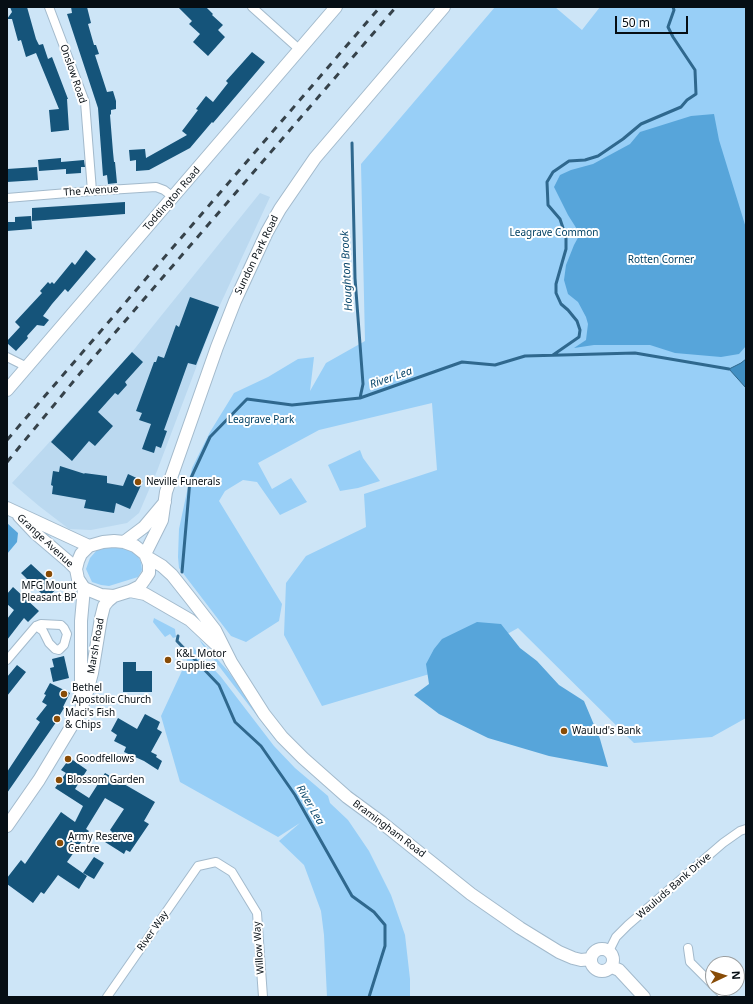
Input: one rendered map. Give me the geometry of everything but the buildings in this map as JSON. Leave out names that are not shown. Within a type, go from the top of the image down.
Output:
[{"type":"street","name":"Onslow Road","points":[[49,7],[84,102],[92,190]]},
{"type":"street","points":[[252,7],[300,50]]},
{"type":"street","name":"Toddington Road","points":[[7,390],[336,7]]},
{"type":"street","name":"Sundon Park Road","points":[[146,555],[162,520],[166,492],[217,347],[255,256],[267,232],[280,209],[315,158],[444,7]]},
{"type":"street","name":"The Avenue","points":[[7,198],[92,190],[156,187],[164,190],[173,197]]},
{"type":"street","points":[[7,357],[27,367]]},
{"type":"street","name":"Sundon Park Road","points":[[124,542],[144,527],[165,502]]},
{"type":"street","name":"Grange Avenue","points":[[11,510],[89,546]]},
{"type":"street","name":"Grange Avenue","points":[[11,510],[76,569]]},
{"type":"street","points":[[103,542],[124,542],[136,546],[146,555],[149,564],[149,573],[140,586],[114,596],[101,595],[84,588],[78,579],[76,569],[78,561],[89,546],[103,542]]},
{"type":"street","name":"Bramingham Road","points":[[146,555],[172,575],[215,630],[225,652],[264,714],[280,734],[303,758],[347,797],[381,822],[471,894],[520,928],[560,952],[573,958],[582,960],[591,959]]},
{"type":"street","name":"Marsh Road","points":[[75,721],[81,683],[81,640],[84,588]]},
{"type":"street","name":"Bramingham Road","points":[[130,591],[145,594],[190,620],[225,652]]},
{"type":"street","name":"Marsh Road","points":[[7,826],[40,780],[80,712],[92,673],[104,606],[114,596]]},
{"type":"street","points":[[7,660],[36,626]]},
{"type":"street","name":"Wauluds Bank Drive","points":[[608,951],[616,937],[628,925],[723,844],[740,831],[746,829]]},
{"type":"street","name":"Willow Way","points":[[198,866],[216,862],[232,872],[257,913],[263,997]]},
{"type":"street","name":"River Way","points":[[107,997],[198,866]]},
{"type":"street","points":[[688,948],[690,962],[705,977]]},
{"type":"street","points":[[605,949],[613,956],[614,960],[612,967],[606,971],[598,971],[593,966],[591,959],[594,952],[605,949]]},
{"type":"street","points":[[612,967],[620,970],[644,997]]},
{"type":"shaded area","points":[[260,193],[270,197],[219,307],[157,471],[139,513],[127,523],[91,530],[69,529],[12,483],[132,352]]},
{"type":"shaded area","points":[[746,359],[746,388],[729,369]]},
{"type":"green space","name":"Leagrave Common","points":[[495,7],[555,7],[582,30],[600,7],[746,7],[746,718],[712,737],[634,743],[518,628],[443,670],[322,706],[284,635],[286,583],[306,556],[366,527],[364,494],[437,470],[432,403],[319,430],[258,463],[272,489],[291,478],[307,502],[280,515],[257,482],[243,480],[225,491],[219,501],[282,604],[279,621],[246,642],[231,636],[179,568],[179,529],[192,468],[210,432],[234,393],[268,377],[298,359],[314,357],[310,391],[326,363],[365,341],[361,164]]},
{"type":"green space","name":"Rotten Corner","points":[[714,114],[719,140],[746,228],[746,346],[739,354],[721,357],[675,353],[650,345],[594,345],[574,348],[586,340],[588,324],[578,302],[568,294],[564,280],[566,265],[580,234],[568,215],[554,187],[560,175],[571,170],[593,164],[630,144],[640,132],[691,116]]},
{"type":"green space","points":[[360,450],[363,458],[380,481],[358,488],[340,491],[328,465]]},
{"type":"green space","points":[[7,523],[18,533],[17,542],[7,554]]},
{"type":"green space","points":[[123,546],[137,554],[141,562],[142,570],[138,577],[109,586],[92,582],[86,569],[90,558],[97,550]]},
{"type":"green space","points":[[154,618],[175,629],[176,637],[173,638],[170,634],[165,637],[153,622]]},
{"type":"green space","points":[[477,622],[501,624],[520,648],[537,661],[559,685],[584,701],[600,739],[608,767],[549,756],[488,738],[439,714],[414,695],[429,684],[426,664],[434,649],[442,639]]},
{"type":"green space","points":[[199,639],[228,671],[244,693],[332,792],[300,764],[274,738]]},
{"type":"green space","points":[[193,647],[221,677],[274,746],[295,768],[328,796],[330,803],[348,820],[369,851],[391,895],[405,935],[410,979],[410,997],[327,997],[324,935],[321,911],[304,865],[279,841],[300,823],[278,837],[180,782],[161,716]]},
{"type":"waterway","points":[[553,355],[579,337],[580,330],[577,321],[561,304],[556,293],[556,284],[566,249],[566,237],[560,219],[548,205],[547,182],[553,172],[569,161],[585,160],[598,156],[623,139],[641,124],[681,107],[687,100],[696,94],[695,70],[668,27],[674,10],[673,7]]},
{"type":"waterway","name":"Houghton Brook","points":[[352,143],[355,278],[363,384],[360,398]]},
{"type":"waterway","name":"River Lea","points":[[182,572],[190,480],[210,437],[247,399],[292,405],[360,398],[462,362],[495,365],[525,356],[635,353],[729,369]]},
{"type":"waterway","name":"River Lea","points":[[178,636],[177,641],[219,685],[235,722],[261,746],[295,795],[352,896],[374,912],[385,925],[385,946],[369,997]]},
{"type":"railway","points":[[7,440],[380,7]]},
{"type":"railway","points":[[7,462],[82,371],[396,7]]},
{"type":"place","name":"Neville Funerals","points":[[138,482]]},
{"type":"place","name":"MFG Mount Pleasant BP","points":[[49,574]]},
{"type":"place","name":"K&L Motor Supplies","points":[[168,660]]},
{"type":"place","name":"Bethel Apostolic Church","points":[[64,694]]},
{"type":"place","name":"Maci's Fish & Chips","points":[[57,719]]},
{"type":"place","name":"Waulud's Bank","points":[[564,731]]},
{"type":"place","name":"Goodfellows","points":[[68,759]]},
{"type":"place","name":"Blossom Garden","points":[[59,780]]},
{"type":"place","name":"Army Reserve Centre","points":[[60,843]]},
{"type":"park label","name":"Leagrave Park","points":[[261,420]]}]
